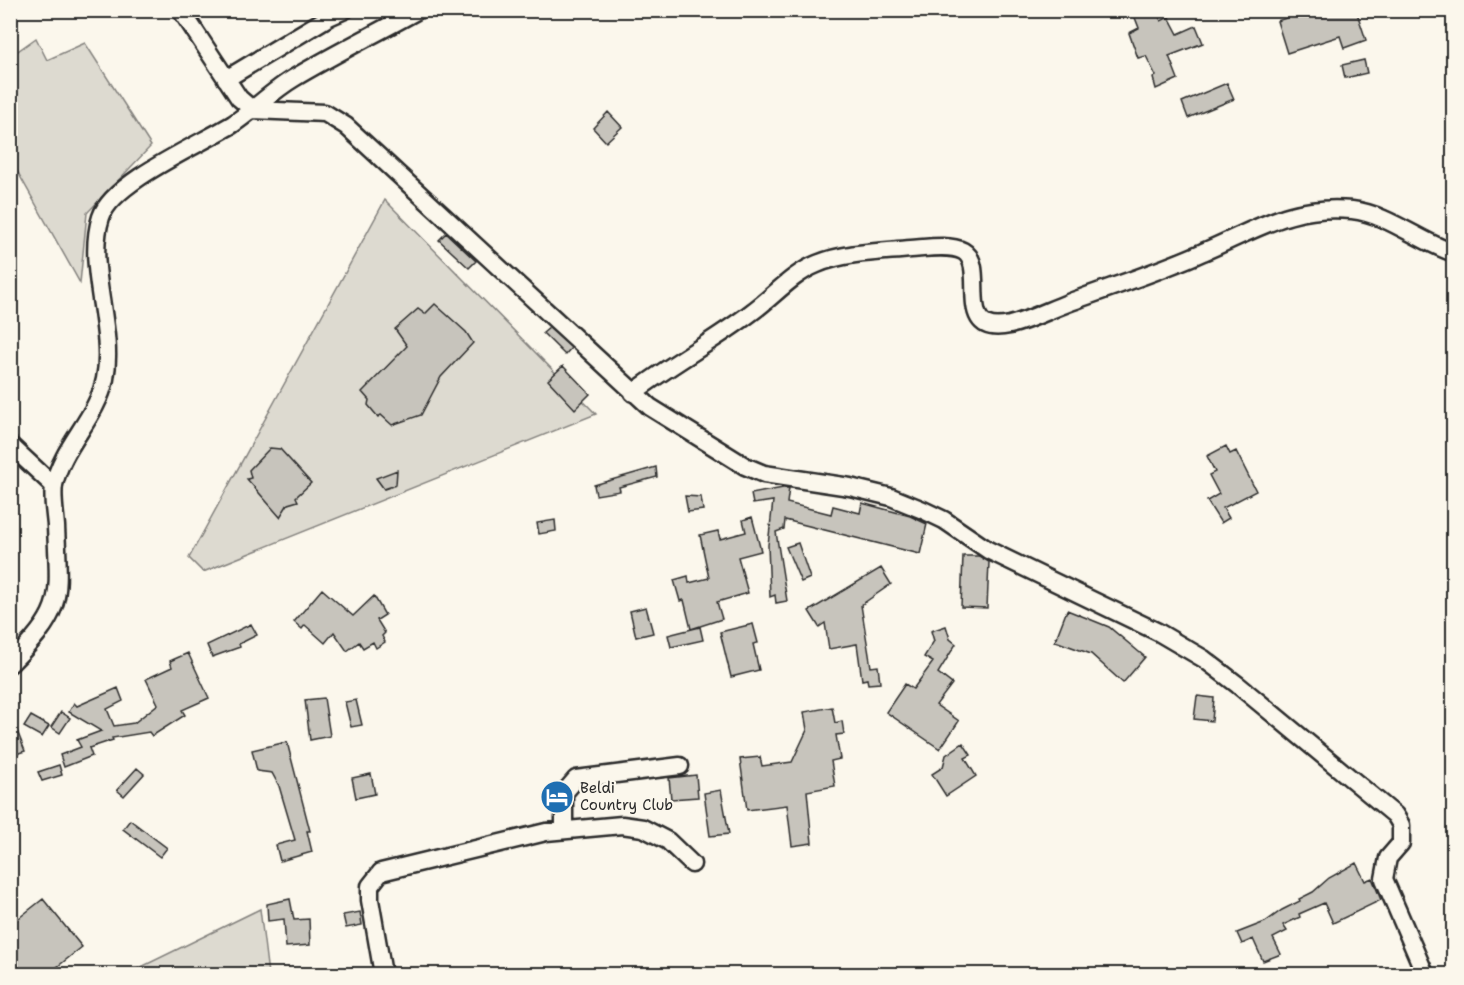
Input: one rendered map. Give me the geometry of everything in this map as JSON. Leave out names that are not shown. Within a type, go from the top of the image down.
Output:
[{"type":"street","points":[[181,10],[239,98],[253,110],[325,113],[346,126],[650,407],[745,466],[764,474],[850,487],[891,497],[923,510],[944,520],[988,550],[1158,632],[1204,659],[1326,756],[1395,815],[1401,825],[1401,843],[1388,858],[1384,879],[1425,975]]},
{"type":"street","points":[[226,79],[328,17],[345,10]]},
{"type":"street","points":[[10,664],[33,641],[56,604],[60,582],[54,486],[65,453],[92,411],[105,380],[106,350],[96,243],[101,215],[118,192],[253,110],[292,79],[418,10]]},
{"type":"street","points":[[633,393],[751,313],[798,274],[815,264],[854,254],[945,248],[962,250],[971,258],[975,270],[972,292],[974,308],[982,321],[996,327],[1023,322],[1143,277],[1218,246],[1269,220],[1320,209],[1355,210],[1454,253]]},
{"type":"street","points":[[10,445],[54,486]]},
{"type":"street","points":[[564,830],[564,793],[576,779],[680,766]]},
{"type":"street","points":[[383,975],[370,900],[370,886],[381,872],[564,830],[622,825],[643,828],[668,841],[692,864]]},
{"type":"shaded area","points":[[36,38],[47,60],[85,43],[151,146],[87,213],[80,283],[11,160],[11,56]]},
{"type":"shaded area","points":[[385,200],[596,414],[203,572],[189,558]]},
{"type":"shaded area","points":[[260,909],[268,974],[127,974]]},
{"type":"building","points":[[1142,10],[1156,10],[1161,21],[1169,17],[1178,34],[1196,26],[1203,43],[1169,56],[1178,79],[1156,89],[1153,78],[1156,76],[1146,56],[1138,58],[1129,33],[1139,28],[1134,15]]},
{"type":"building","points":[[1310,10],[1356,10],[1366,40],[1344,48],[1340,36],[1287,53],[1277,21]]},
{"type":"building","points":[[1364,60],[1367,73],[1345,78],[1342,65]]},
{"type":"building","points":[[1227,83],[1234,99],[1188,118],[1182,102]]},
{"type":"building","points":[[608,112],[622,127],[606,142],[593,128]]},
{"type":"building","points":[[446,233],[476,261],[469,268],[439,240]]},
{"type":"building","points":[[435,304],[466,332],[473,343],[441,377],[421,415],[392,425],[381,415],[378,417],[368,405],[369,400],[362,392],[407,346],[395,329],[418,309],[425,314]]},
{"type":"building","points":[[549,328],[571,348],[565,355],[543,333]]},
{"type":"building","points":[[563,366],[590,394],[575,409],[548,380]]},
{"type":"building","points":[[1226,446],[1230,454],[1236,451],[1256,491],[1223,508],[1229,518],[1221,523],[1207,501],[1219,494],[1209,475],[1215,472],[1207,456]]},
{"type":"building","points":[[270,448],[280,449],[311,483],[296,497],[298,501],[288,504],[280,517],[247,479],[251,478],[249,470]]},
{"type":"building","points":[[656,467],[657,477],[619,487],[620,491],[596,495],[594,485]]},
{"type":"building","points":[[397,470],[396,485],[384,489],[376,478]]},
{"type":"building","points":[[789,488],[787,503],[831,514],[833,506],[860,513],[862,503],[910,516],[927,524],[920,554],[785,520],[784,529],[776,532],[787,601],[776,603],[775,595],[770,597],[768,545],[773,501],[753,504],[751,494]]},
{"type":"building","points":[[685,496],[701,497],[703,510],[688,512]]},
{"type":"building","points":[[752,517],[761,551],[738,557],[748,593],[717,602],[722,619],[691,629],[684,600],[680,601],[674,580],[688,576],[689,583],[709,578],[700,535],[718,531],[720,539],[746,532],[743,520]]},
{"type":"building","points":[[555,520],[556,531],[539,534],[537,523]]},
{"type":"building","points":[[798,543],[810,578],[801,582],[786,547]]},
{"type":"building","points":[[963,556],[979,556],[989,562],[987,608],[961,607]]},
{"type":"building","points":[[881,568],[891,584],[861,605],[871,667],[878,666],[880,683],[868,684],[867,679],[862,680],[857,644],[829,649],[825,623],[819,627],[809,611]]},
{"type":"building","points":[[322,589],[353,616],[374,596],[385,615],[377,620],[385,633],[382,636],[385,642],[376,648],[373,642],[363,648],[359,642],[347,651],[334,632],[325,643],[305,625],[302,629],[294,622]]},
{"type":"building","points":[[646,607],[653,633],[636,637],[630,611]]},
{"type":"building","points":[[1067,610],[1109,627],[1145,657],[1123,683],[1091,654],[1055,641]]},
{"type":"building","points":[[251,624],[257,635],[239,644],[240,647],[212,657],[207,645]]},
{"type":"building","points":[[753,624],[758,643],[753,644],[759,670],[731,677],[720,632]]},
{"type":"building","points":[[946,626],[950,639],[956,644],[938,673],[952,684],[936,705],[959,721],[940,749],[886,712],[905,684],[913,689],[933,662],[924,657],[934,641],[931,631]]},
{"type":"building","points":[[700,627],[703,640],[671,647],[668,635]]},
{"type":"building","points":[[188,653],[209,698],[182,710],[185,715],[152,736],[149,732],[112,738],[113,740],[89,748],[92,756],[64,767],[60,755],[81,747],[77,740],[101,731],[69,712],[74,703],[77,706],[118,688],[123,701],[107,709],[114,726],[134,723],[158,704],[146,679],[172,667],[170,661]]},
{"type":"building","points":[[1197,696],[1214,698],[1212,721],[1194,719]]},
{"type":"building","points":[[324,698],[330,736],[310,740],[305,700]]},
{"type":"building","points":[[356,700],[362,725],[351,727],[345,702]]},
{"type":"building","points":[[832,707],[835,723],[842,721],[844,734],[836,735],[840,759],[831,761],[835,786],[807,791],[812,843],[792,846],[787,805],[747,810],[740,759],[760,757],[762,766],[792,762],[807,730],[804,712]]},
{"type":"building","points":[[61,712],[70,718],[60,733],[51,727]]},
{"type":"building","points":[[10,713],[25,751],[10,756]]},
{"type":"building","points":[[31,716],[49,726],[42,737],[24,727]]},
{"type":"building","points":[[287,742],[310,831],[307,831],[312,852],[280,861],[276,845],[295,840],[279,786],[272,773],[257,771],[252,750]]},
{"type":"building","points":[[963,743],[971,755],[965,758],[976,776],[946,796],[932,774],[943,767],[946,755]]},
{"type":"building","points":[[59,765],[62,775],[42,781],[38,772]]},
{"type":"building","points":[[137,768],[144,774],[124,796],[117,790]]},
{"type":"building","points":[[371,774],[375,794],[356,798],[352,778]]},
{"type":"building","points":[[696,775],[698,797],[671,799],[669,778]]},
{"type":"building","points":[[721,790],[729,834],[710,836],[704,793]]},
{"type":"building","points":[[130,820],[167,848],[160,857],[123,829]]},
{"type":"building","points":[[1356,863],[1365,881],[1372,878],[1381,900],[1333,923],[1324,903],[1299,914],[1300,917],[1283,925],[1287,931],[1273,938],[1281,954],[1263,961],[1253,939],[1242,944],[1237,933],[1265,922],[1300,901],[1299,899],[1313,892],[1329,878]]},
{"type":"building","points":[[43,899],[82,947],[47,975],[10,975],[10,925]]},
{"type":"building","points":[[290,899],[294,920],[309,919],[310,945],[286,947],[284,919],[268,921],[267,904]]},
{"type":"building","points":[[360,912],[362,925],[346,928],[343,915]]},
{"type":"place","name":"Beldi Country Club","points":[[557,797]]}]
